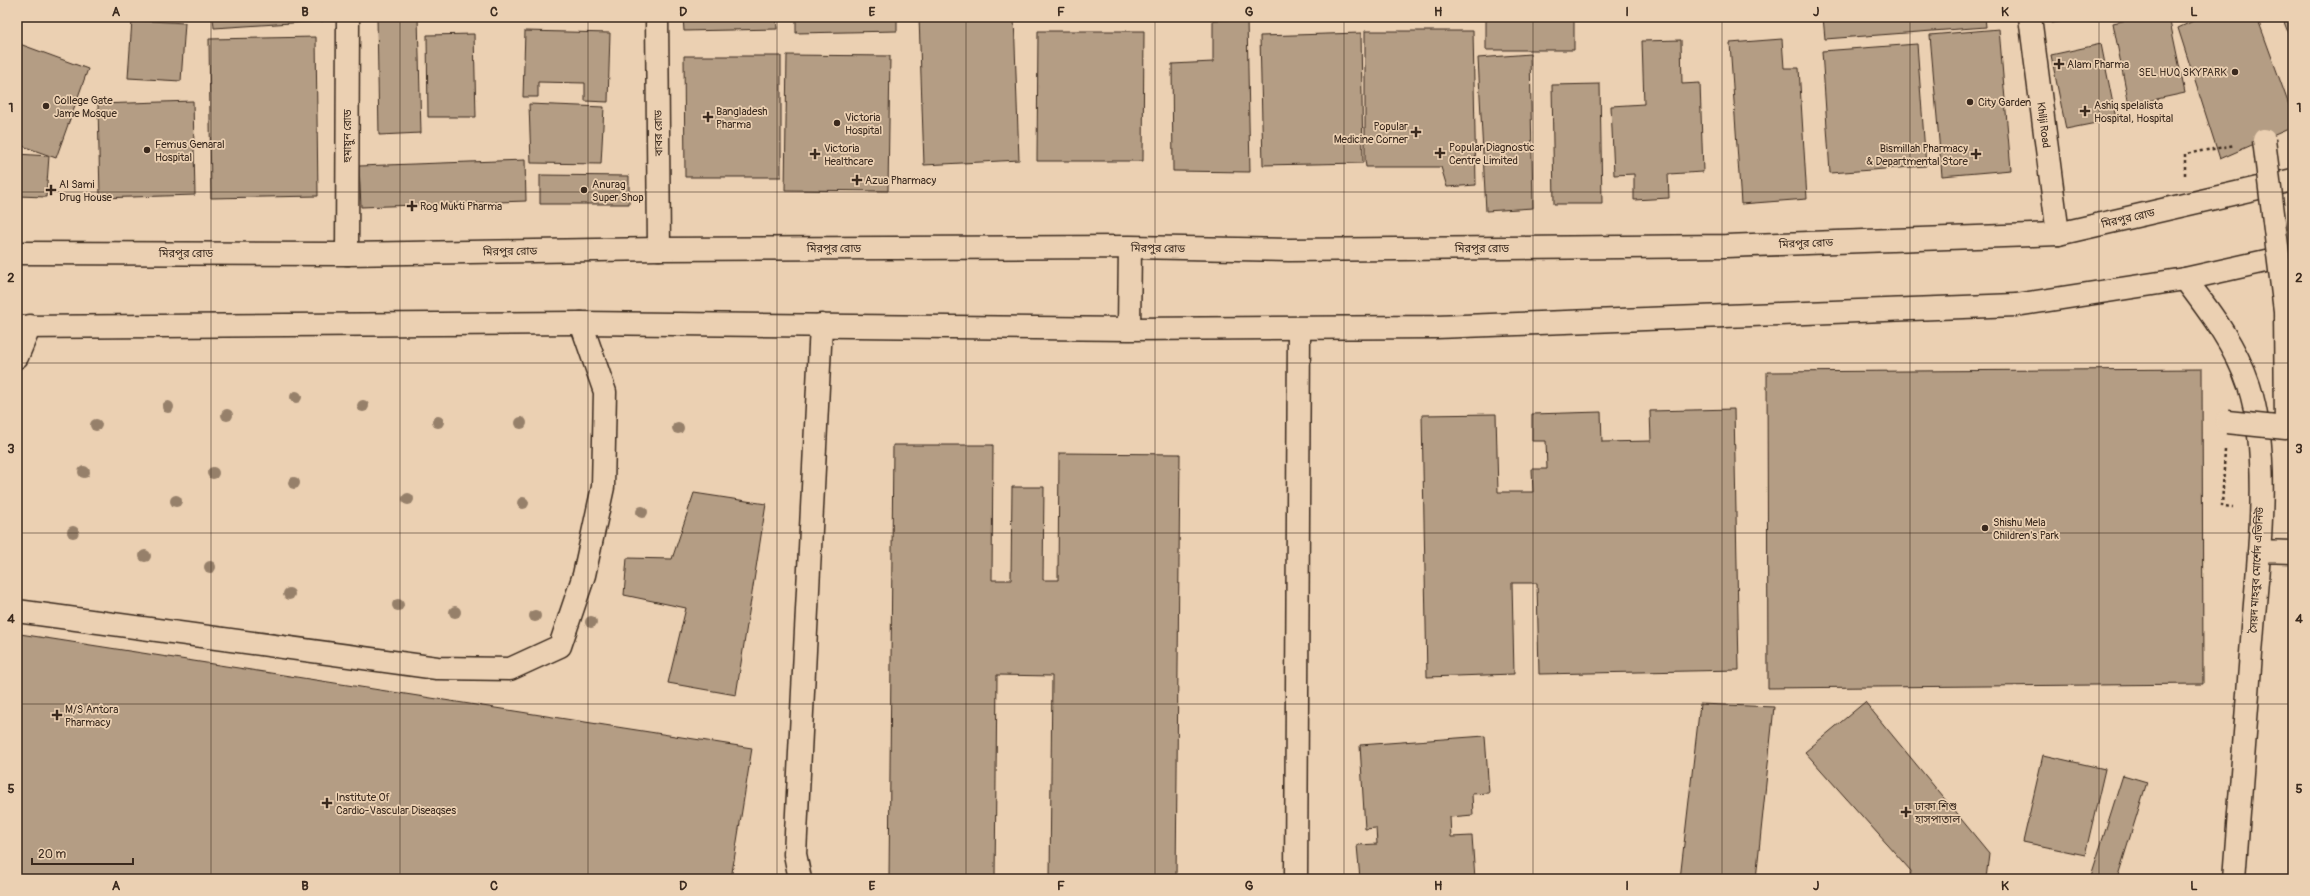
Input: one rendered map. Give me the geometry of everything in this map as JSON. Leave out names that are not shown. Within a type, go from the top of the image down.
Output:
[{"type":"main road","name":"হুমায়ুন রোড","points":[[347,254],[348,17]]},
{"type":"main road","name":"বাবর রোড","points":[[657,17],[659,249]]},
{"type":"main road","name":"Khilji Road","points":[[2030,17],[2058,234]]},
{"type":"main road","points":[[2227,422],[2286,428],[2285,310],[2264,140]]},
{"type":"main road","name":"মিরপুর রোড","points":[[17,253],[347,254],[659,249],[1130,247],[1289,250],[1726,246],[2058,234],[2293,180]]},
{"type":"main road","points":[[1129,329],[1130,247]]},
{"type":"main road","points":[[17,357],[23,327],[581,323],[1129,329],[1299,329],[1436,327],[2016,304],[2185,279],[2293,255]]},
{"type":"main road","name":"সৈয়দ মাহবুব মোর্শেদ এভিনিউ","points":[[2185,279],[2215,319],[2232,348],[2248,385],[2257,421],[2260,509],[2259,551],[2234,879]]},
{"type":"main road","points":[[17,611],[437,668],[510,670],[560,646],[584,576],[603,487],[605,392],[581,323]]},
{"type":"main road","points":[[800,879],[794,854],[821,325]]},
{"type":"main road","points":[[1296,879],[1299,329]]},
{"type":"main road","points":[[2259,551],[2293,552]]},
{"type":"path","points":[[2184,205],[2185,154],[2264,140]]},
{"type":"path","points":[[2227,422],[2222,506],[2260,509]]},
{"type":"building","points":[[213,17],[322,17],[323,21],[214,28]]},
{"type":"building","points":[[377,17],[418,17],[421,133],[379,135]]},
{"type":"building","points":[[683,17],[776,17],[777,29],[684,31]]},
{"type":"building","points":[[796,17],[897,17],[897,31],[796,33]]},
{"type":"building","points":[[919,17],[1014,17],[1019,160],[924,165]]},
{"type":"building","points":[[1486,17],[1574,17],[1574,50],[1486,50]]},
{"type":"building","points":[[1823,17],[1985,17],[1986,27],[1825,39]]},
{"type":"building","points":[[2051,17],[2089,17],[2052,23]]},
{"type":"building","points":[[2141,17],[2169,17],[2185,93],[2129,105],[2113,23]]},
{"type":"building","name":"SEL HUQ SKYPARK","points":[[2202,17],[2257,17],[2293,116],[2293,127],[2220,159],[2178,28]]},
{"type":"building","points":[[2282,17],[2293,17],[2293,45]]},
{"type":"building","points":[[1247,19],[1250,172],[1173,171],[1172,64],[1213,62],[1213,20]]},
{"type":"building","points":[[132,20],[185,23],[181,81],[128,78]]},
{"type":"building","name":"City Garden","points":[[1999,29],[2011,170],[1942,176],[1930,35]]},
{"type":"building","points":[[525,31],[610,33],[608,102],[585,101],[585,83],[538,82],[538,97],[523,97]]},
{"type":"building","points":[[1038,31],[1144,31],[1143,161],[1037,161]]},
{"type":"building","name":"Popular Diagnostic Centre Limited","points":[[1365,31],[1473,31],[1476,185],[1447,187],[1441,167],[1366,167]]},
{"type":"building","points":[[1361,33],[1363,163],[1263,165],[1260,36]]},
{"type":"building","points":[[474,34],[476,117],[428,117],[427,35]]},
{"type":"building","points":[[316,37],[318,196],[211,198],[209,39]]},
{"type":"building","points":[[1782,39],[1784,68],[1799,68],[1807,199],[1741,204],[1730,43]]},
{"type":"building","points":[[1681,40],[1682,84],[1700,83],[1703,172],[1668,174],[1669,198],[1634,200],[1634,174],[1614,175],[1611,106],[1644,104],[1642,41]]},
{"type":"building","name":"College Gate Jame Mosque","points":[[17,43],[88,69],[56,158],[17,144]]},
{"type":"building","points":[[1917,44],[1926,166],[1830,173],[1822,51]]},
{"type":"building","points":[[2101,44],[2116,119],[2066,129],[2051,55]]},
{"type":"building","points":[[1530,54],[1533,208],[1486,211],[1478,58]]},
{"type":"building","name":"Victoria Hospital","points":[[787,55],[890,56],[888,191],[785,190]]},
{"type":"building","points":[[684,56],[781,56],[781,177],[685,177]]},
{"type":"building","points":[[1600,84],[1602,204],[1554,204],[1552,85]]},
{"type":"building","name":"Femus Genaral Hospital","points":[[193,101],[195,195],[100,198],[98,104]]},
{"type":"building","points":[[529,104],[604,107],[601,164],[531,163]]},
{"type":"building","points":[[17,154],[49,156],[46,197],[17,196]]},
{"type":"building","points":[[525,160],[526,201],[361,207],[359,166]]},
{"type":"building","name":"Anurag Super Shop","points":[[540,175],[629,176],[629,204],[540,204]]},
{"type":"building","name":"Shishu Mela Children's Park","points":[[2202,369],[2203,684],[1768,688],[1767,372]]},
{"type":"building","points":[[1734,409],[1739,670],[1539,674],[1537,583],[1512,583],[1514,674],[1427,677],[1422,415],[1496,414],[1498,492],[1533,492],[1532,469],[1547,469],[1546,441],[1532,441],[1532,414],[1601,412],[1602,442],[1651,441],[1650,411]]},
{"type":"building","points":[[893,445],[993,445],[992,580],[1011,580],[1012,487],[1044,487],[1043,580],[1058,580],[1059,453],[1180,454],[1176,879],[1050,879],[1052,676],[997,675],[995,879],[889,879]]},
{"type":"building","points":[[694,493],[766,504],[736,695],[668,683],[686,608],[624,595],[627,558],[672,559]]},
{"type":"building","points":[[20,634],[752,748],[731,879],[17,879],[17,651]]},
{"type":"building","name":"ঢাকা শিশু হাসপাতাল","points":[[1865,702],[1989,853],[1986,879],[1910,879],[1911,871],[1805,752]]},
{"type":"building","points":[[1700,704],[1774,707],[1756,879],[1680,879]]},
{"type":"building","points":[[1485,736],[1489,793],[1472,794],[1473,815],[1450,817],[1451,837],[1472,836],[1475,879],[1360,879],[1357,845],[1377,844],[1376,828],[1365,829],[1360,745]]},
{"type":"building","points":[[2043,755],[2105,769],[2085,855],[2023,842]]},
{"type":"building","points":[[2123,775],[2147,782],[2117,879],[2090,879]]},
{"type":"place","name":"Alam Pharma","points":[[2059,64]]},
{"type":"place","name":"SEL HUQ SKYPARK","points":[[2235,72]]},
{"type":"place","name":"City Garden","points":[[1970,102]]},
{"type":"place","name":"College Gate Jame Mosque","points":[[46,106]]},
{"type":"place","name":"Ashiq spelalista Hospital, Hospital","points":[[2085,111]]},
{"type":"place","name":"Bangladesh Pharma","points":[[708,117]]},
{"type":"place","name":"Victoria Hospital","points":[[837,123]]},
{"type":"place","name":"Popular Medicine Corner","points":[[1416,132]]},
{"type":"place","name":"Femus Genaral Hospital","points":[[147,150]]},
{"type":"place","name":"Popular Diagnostic Centre Limited","points":[[1440,153]]},
{"type":"place","name":"Victoria Healthcare","points":[[815,154]]},
{"type":"place","name":"Bismillah Pharmacy & Departmental Store","points":[[1976,154]]},
{"type":"place","name":"Azua Pharmacy","points":[[857,180]]},
{"type":"place","name":"Al Sami Drug House","points":[[51,190]]},
{"type":"place","name":"Anurag Super Shop","points":[[584,190]]},
{"type":"place","name":"Rog Mukti Pharma","points":[[412,206]]},
{"type":"place","name":"Shishu Mela Children's Park","points":[[1985,528]]},
{"type":"place","name":"M/S Antora Pharmacy","points":[[57,715]]},
{"type":"place","name":"Institute Of Cardio-Vascular Diseaqses","points":[[327,803]]},
{"type":"place","name":"ঢাকা শিশু হাসপাতাল","points":[[1906,812]]}]
